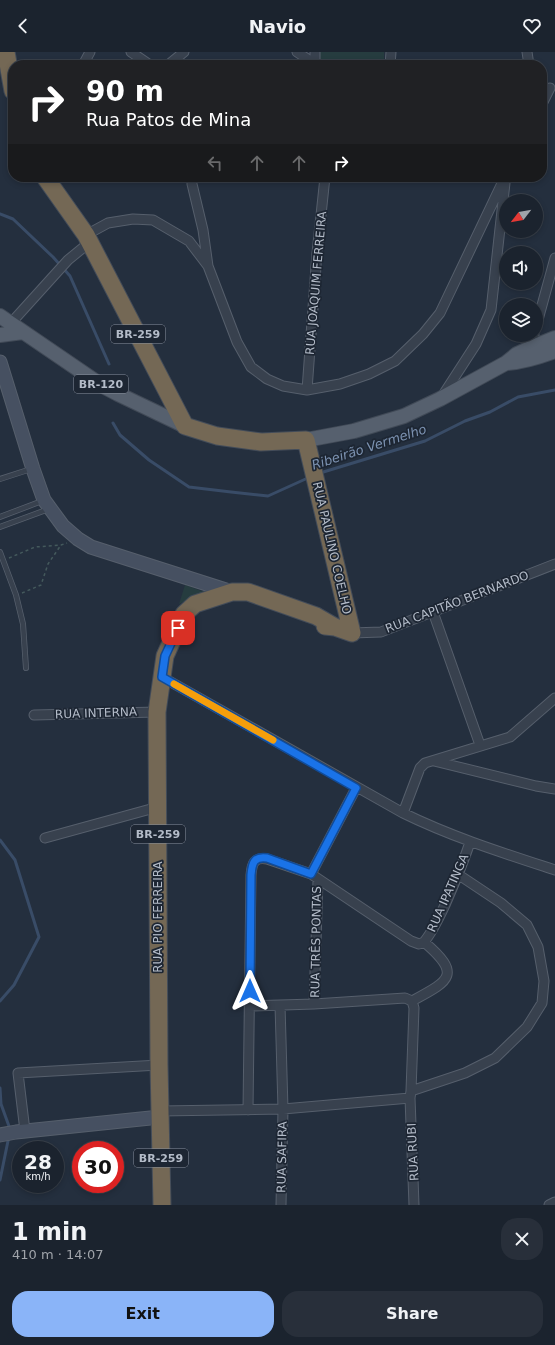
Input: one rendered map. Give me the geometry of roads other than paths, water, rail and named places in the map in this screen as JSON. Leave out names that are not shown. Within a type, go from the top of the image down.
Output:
[{"type":"highway","points":[[6,52],[8,63]]},
{"type":"highway","name":"BR-259","points":[[48,182],[88,239],[185,426]]},
{"type":"highway","name":"BR-120","points":[[185,426],[217,436],[261,442],[306,440]]},
{"type":"highway","name":"RUA PAULINO COELHO","points":[[306,440],[352,633]]},
{"type":"highway","name":"RUA CAPITÃO BERNARDO","points":[[232,592],[248,603],[314,624],[335,627],[352,633]]},
{"type":"highway","name":"RUA PIO FERREIRA","points":[[162,1205],[159,1065],[157,712],[165,656],[184,614],[195,604],[232,592]]},
{"type":"main road","name":"BR-120","points":[[6,320],[101,385],[185,426]]},
{"type":"main road","points":[[0,335],[23,332]]},
{"type":"main road","points":[[531,348],[555,338]]},
{"type":"main road","name":"BR-120","points":[[306,440],[354,431],[404,416],[440,399],[506,363],[519,362],[531,348],[555,351]]},
{"type":"main road","name":"RUA CAPITÃO BERNARDO","points":[[0,362],[33,469],[47,505],[63,526],[78,539],[91,547],[232,592]]},
{"type":"main road","points":[[9,1133],[160,1114]]},
{"type":"street","points":[[131,52],[143,60]]},
{"type":"street","points":[[174,60],[184,52]]},
{"type":"street","points":[[297,52],[308,60]]},
{"type":"street","points":[[192,182],[203,230],[208,266],[237,342],[251,366],[267,379],[283,386],[307,390],[340,384],[369,374],[396,361],[423,334],[440,313],[503,182]]},
{"type":"street","name":"RUA JOAQUIM FERREIRA","points":[[307,390],[325,182]]},
{"type":"street","points":[[440,399],[476,344],[491,310],[504,182]]},
{"type":"street","points":[[6,320],[57,272],[88,239],[108,223],[133,219],[154,220],[189,241],[208,266]]},
{"type":"street","points":[[543,302],[555,258]]},
{"type":"street","name":"RUA CAPITÃO BERNARDO","points":[[352,633],[380,632],[555,564]]},
{"type":"street","points":[[433,612],[480,745]]},
{"type":"street","points":[[162,677],[402,813],[433,828],[470,842],[555,870]]},
{"type":"street","points":[[402,813],[420,768],[425,763],[510,737],[555,698]]},
{"type":"street","name":"RUA INTERNA","points":[[34,716],[157,712]]},
{"type":"street","points":[[433,760],[536,786],[555,789]]},
{"type":"street","points":[[314,877],[356,788]]},
{"type":"street","points":[[45,838],[158,807]]},
{"type":"street","name":"RUA IPATINGA","points":[[424,942],[430,935],[459,875],[470,842]]},
{"type":"street","points":[[248,1110],[251,875],[252,865],[257,859],[267,858],[314,877],[411,941],[419,944],[424,942],[439,955],[448,970],[447,977],[442,983],[412,1001],[405,998],[314,1004],[250,1006]]},
{"type":"street","points":[[160,1114],[283,1109],[410,1095],[464,1073],[495,1058],[527,1027],[542,1003],[544,981],[538,947],[527,925],[501,903],[459,875]]},
{"type":"street","name":"RUA TRÊS PONTAS","points":[[314,877],[314,1004]]},
{"type":"street","name":"RUA RUBI","points":[[412,1001],[414,1008],[410,1095],[414,1205]]},
{"type":"street","name":"RUA SAFIRA","points":[[280,1005],[283,1109],[281,1205]]},
{"type":"street","points":[[9,1133],[18,1073],[159,1065]]},
{"type":"street","points":[[549,1205],[555,1202]]},
{"type":"lane","points":[[0,479],[33,469]]},
{"type":"lane","points":[[0,518],[47,505]]},
{"type":"lane","points":[[0,527],[47,505]]},
{"type":"lane","points":[[0,552],[2,561],[16,595],[23,624],[26,668]]},
{"type":"waterway","name":"Ribeirão Vermelho","points":[[0,214],[13,219],[53,257],[70,276],[109,364]]},
{"type":"waterway","name":"Ribeirão Vermelho","points":[[320,473],[425,441],[465,421],[490,412],[518,397],[555,390]]},
{"type":"waterway","name":"Ribeirão Vermelho","points":[[113,423],[120,435],[149,460],[189,487],[268,496],[310,477]]},
{"type":"waterway","points":[[0,840],[15,860],[39,937],[14,985],[0,1001]]},
{"type":"waterway","points":[[0,1088],[1,1104],[10,1129]]},
{"type":"waterway","points":[[0,1180],[9,1136]]}]
